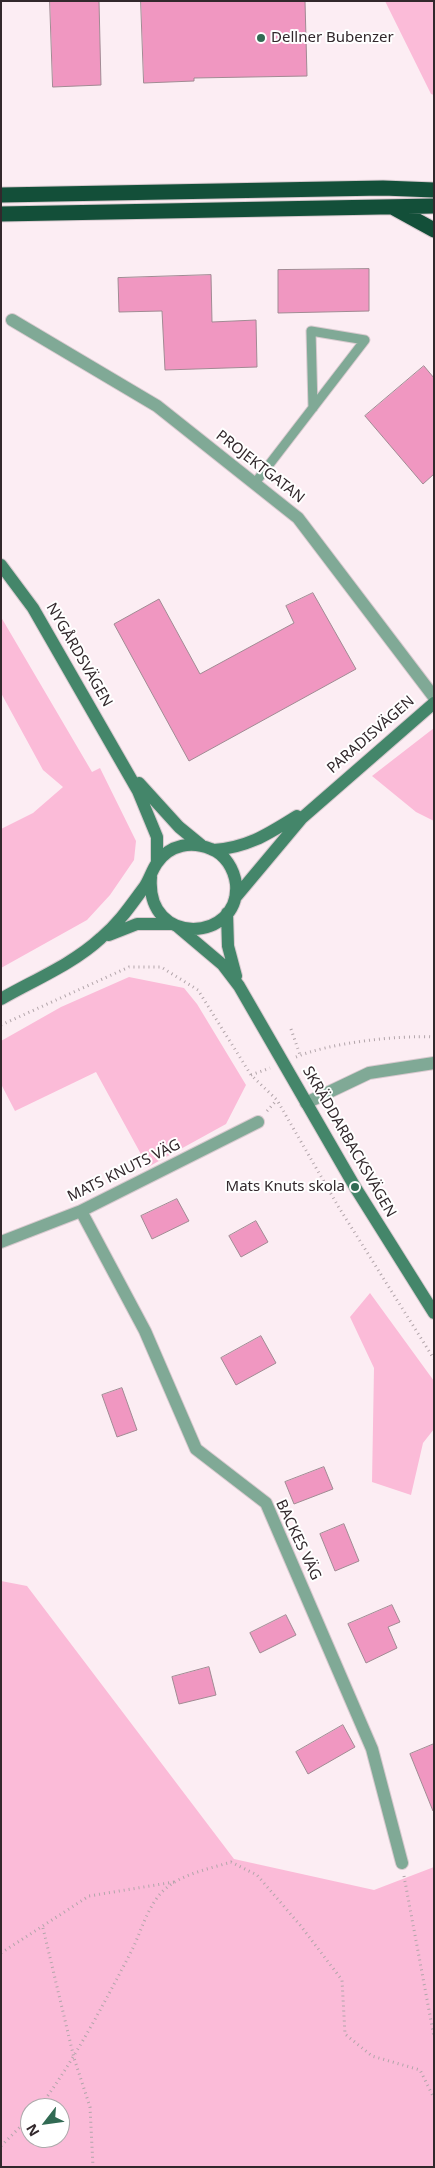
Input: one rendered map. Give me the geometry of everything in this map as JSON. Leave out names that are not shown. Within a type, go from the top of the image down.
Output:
[{"type":"highway","points":[[1,195],[384,188],[434,190]]},
{"type":"highway","points":[[1,214],[434,206]]},
{"type":"highway","points":[[391,207],[434,230]]},
{"type":"street","name":"PROJEKTGATAN","points":[[12,320],[157,406],[298,518],[434,697]]},
{"type":"street","name":"NYGÅRDSVÄGEN","points":[[1,565],[33,608],[124,764],[157,837],[157,863]]},
{"type":"street","name":"PARADISVÄGEN","points":[[234,900],[283,838],[329,793],[434,703]]},
{"type":"street","name":"NYGÅRDSVÄGEN","points":[[124,764],[161,809],[201,845]]},
{"type":"street","name":"PARADISVÄGEN","points":[[214,850],[244,846],[266,836],[329,793]]},
{"type":"street","points":[[1,999],[83,952],[100,939],[121,919],[151,877],[157,863],[165,854],[176,847],[188,844],[201,845],[214,850],[226,859],[233,871],[236,885],[234,900],[227,913],[217,922],[205,928],[191,930],[174,925],[137,924],[100,939]]},
{"type":"street","points":[[151,877],[150,890],[153,904],[160,915],[174,925]]},
{"type":"street","name":"SKRÄDDARBACKSVÄGEN","points":[[227,913],[228,946],[239,986]]},
{"type":"street","name":"SKRÄDDARBACKSVÄGEN","points":[[174,925],[223,965],[239,986],[355,1188],[434,1313]]},
{"type":"street","points":[[306,1103],[369,1073],[434,1063]]},
{"type":"street","name":"MATS KNUTS VÄG","points":[[1,1242],[81,1211],[258,1122]]},
{"type":"street","name":"BACKES VÄG","points":[[81,1211],[145,1331],[196,1449],[266,1503],[372,1749],[402,1863]]},
{"type":"lane","points":[[254,483],[313,408],[360,348],[365,340],[311,331],[313,408]]},
{"type":"path","points":[[291,1029],[300,1055]]},
{"type":"path","points":[[346,1044],[419,1036],[434,1037]]},
{"type":"path","points":[[1,1953],[43,1928],[89,1896],[175,1882],[230,1862],[257,1875],[300,1925],[342,1980],[345,2034],[372,2056],[420,2070],[434,2098]]},
{"type":"path","points":[[402,1863],[434,2037]]},
{"type":"path","points":[[46,2098],[74,2058],[137,1941],[153,1904],[164,1890],[175,1882]]},
{"type":"path","points":[[43,1928],[74,2058],[90,2107],[93,2167]]},
{"type":"path","points":[[1,2146],[20,2127]]},
{"type":"shaded area","points":[[385,1],[434,1],[434,95],[431,94]]},
{"type":"shaded area","points":[[1,617],[92,772],[100,768],[136,841],[134,860],[110,895],[87,920],[1,968],[1,829],[33,813],[63,787],[43,770],[1,693]]},
{"type":"shaded area","points":[[434,728],[434,821],[416,812],[372,776]]},
{"type":"shaded area","points":[[129,977],[184,988],[197,1004],[246,1085],[226,1124],[148,1167],[96,1072],[15,1111],[1,1084],[1,1041],[61,1007]]},
{"type":"shaded area","points":[[370,1293],[434,1381],[434,1429],[423,1443],[411,1495],[372,1482],[374,1368],[350,1317]]},
{"type":"shaded area","points":[[1,1581],[27,1586],[234,1859],[374,1890],[434,1867],[434,2167],[1,2167]]},
{"type":"building","points":[[50,1],[99,1],[101,85],[53,87]]},
{"type":"building","points":[[141,1],[305,1],[307,76],[194,78],[194,81],[144,83]]},
{"type":"building","points":[[369,269],[369,311],[278,313],[278,270]]},
{"type":"building","points":[[211,275],[212,322],[256,320],[257,367],[165,370],[162,311],[119,312],[118,278]]},
{"type":"building","points":[[424,366],[434,378],[434,474],[423,484],[365,416]]},
{"type":"building","points":[[313,593],[356,669],[189,761],[114,624],[159,599],[200,674],[294,623],[286,606]]},
{"type":"building","points":[[177,1199],[189,1221],[152,1239],[141,1216]]},
{"type":"building","points":[[256,1221],[268,1242],[241,1257],[229,1236]]},
{"type":"building","points":[[261,1336],[276,1363],[236,1385],[221,1358]]},
{"type":"building","points":[[122,1388],[137,1430],[117,1437],[102,1395]]},
{"type":"building","points":[[324,1467],[333,1489],[294,1504],[285,1482]]},
{"type":"building","points":[[344,1524],[359,1561],[335,1571],[320,1534]]},
{"type":"building","points":[[392,1605],[400,1622],[388,1627],[397,1648],[366,1663],[348,1624]]},
{"type":"building","points":[[286,1615],[296,1635],[260,1653],[250,1633]]},
{"type":"building","points":[[209,1667],[216,1695],[179,1704],[172,1677]]},
{"type":"building","points":[[343,1725],[355,1747],[308,1774],[296,1752]]},
{"type":"building","points":[[434,1744],[434,1811],[433,1811],[410,1754]]},
{"type":"place","name":"Dellner Bubenzer","points":[[261,38]]},
{"type":"place","name":"Mats Knuts skola","points":[[355,1187]]}]
